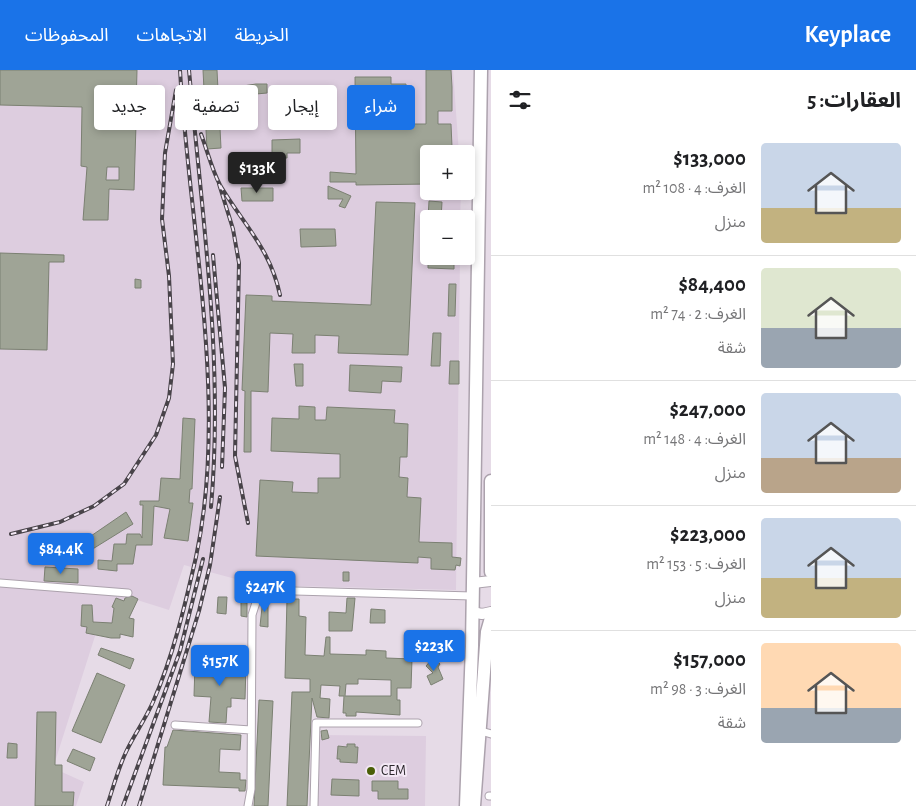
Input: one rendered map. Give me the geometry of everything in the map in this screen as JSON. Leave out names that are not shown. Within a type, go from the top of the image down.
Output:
[{"type":"highway","points":[[466,806],[481,731],[472,631],[472,590],[483,76]]},
{"type":"highway","points":[[491,481],[491,572]]},
{"type":"highway","points":[[474,806],[487,632],[491,618]]},
{"type":"highway","points":[[472,631],[487,632]]},
{"type":"street","points":[[248,806],[252,615],[260,590],[472,590],[491,581]]},
{"type":"street","points":[[0,583],[128,593]]},
{"type":"street","points":[[472,612],[482,614],[491,612]]},
{"type":"street","points":[[314,806],[316,723],[418,723]]},
{"type":"street","points":[[175,725],[251,730]]},
{"type":"shaded area","points":[[0,70],[453,70],[458,145],[420,145],[420,200],[461,200],[460,210],[420,210],[420,265],[460,265],[456,590],[258,585],[184,565],[169,610],[134,599],[120,637],[96,633],[53,768],[84,782],[76,806],[0,806]]},
{"type":"shaded area","name":"CEM","points":[[317,735],[426,736],[425,806],[316,806]]},
{"type":"building","points":[[0,70],[137,70],[137,85],[94,85],[94,130],[136,130],[134,190],[109,189],[108,220],[83,220],[87,167],[81,166],[82,107],[0,105]],"holes":[[[107,167],[119,167],[119,180],[106,180]]]},
{"type":"building","points":[[203,70],[217,70],[218,85],[204,85]]},
{"type":"building","points":[[426,70],[451,70],[452,111],[438,111],[438,124],[451,124],[452,145],[420,145],[420,184],[356,185],[356,182],[330,182],[330,172],[356,174],[356,130],[415,130],[415,124],[426,124]]},
{"type":"building","points":[[355,77],[391,77],[391,84],[406,84],[355,85]]},
{"type":"building","points":[[267,84],[267,93],[258,94],[258,85],[250,85]]},
{"type":"building","points":[[206,130],[220,130],[221,148],[207,149]]},
{"type":"building","points":[[300,139],[300,153],[287,153],[287,158],[272,158],[272,140]]},
{"type":"building","points":[[328,186],[351,196],[345,208],[339,206],[343,199],[328,199]]},
{"type":"building","points":[[241,188],[273,188],[273,201],[242,201]]},
{"type":"building","points":[[429,201],[442,202],[442,210],[428,210]]},
{"type":"building","points":[[376,202],[415,203],[408,355],[338,353],[339,336],[315,335],[315,353],[292,353],[293,334],[270,333],[268,392],[251,391],[251,452],[244,452],[245,391],[242,390],[246,295],[272,296],[272,301],[371,305]]},
{"type":"building","points":[[300,229],[335,229],[336,246],[301,247]]},
{"type":"building","points":[[0,253],[64,255],[64,262],[49,262],[47,350],[0,349]]},
{"type":"building","points":[[428,265],[454,265],[454,269],[428,268]]},
{"type":"building","points":[[135,279],[141,280],[141,288],[135,288]]},
{"type":"building","points":[[449,284],[456,284],[455,316],[448,316]]},
{"type":"building","points":[[433,333],[441,333],[440,366],[431,366]]},
{"type":"building","points":[[450,361],[459,361],[459,384],[449,384]]},
{"type":"building","points":[[294,364],[303,364],[303,386],[296,386]]},
{"type":"building","points":[[350,365],[402,367],[401,382],[382,381],[381,393],[349,391]]},
{"type":"building","points":[[299,406],[315,407],[315,420],[326,420],[327,407],[395,410],[394,423],[408,424],[407,457],[400,457],[399,477],[408,478],[407,497],[421,498],[419,542],[452,543],[452,557],[461,558],[460,566],[456,565],[455,570],[431,569],[431,558],[418,557],[418,563],[256,556],[260,480],[293,482],[292,492],[318,493],[318,478],[340,478],[340,454],[271,451],[272,418],[299,419]]},
{"type":"building","points":[[183,418],[195,419],[192,489],[190,489],[189,503],[193,503],[188,541],[164,538],[170,509],[154,506],[152,545],[136,545],[133,564],[117,564],[117,571],[98,569],[98,560],[112,561],[114,544],[126,544],[127,534],[140,534],[142,538],[143,505],[140,505],[140,501],[159,501],[161,478],[180,479]]},
{"type":"building","points":[[126,512],[133,524],[91,550],[61,560],[57,548],[88,538]]},
{"type":"building","points":[[45,567],[78,569],[78,583],[44,581]]},
{"type":"building","points":[[343,572],[349,572],[349,581],[343,581]]},
{"type":"building","points":[[132,596],[138,599],[129,618],[134,619],[133,637],[120,634],[120,638],[111,638],[86,633],[87,627],[81,626],[82,605],[92,605],[93,622],[112,623],[114,608],[112,607],[116,598],[124,601],[125,598]]},
{"type":"building","points":[[218,597],[227,597],[226,614],[217,613]]},
{"type":"building","points":[[263,598],[268,598],[268,627],[260,626]]},
{"type":"building","points":[[347,598],[355,598],[352,631],[329,631],[329,612],[346,613]]},
{"type":"building","points":[[287,599],[299,599],[299,616],[306,617],[305,655],[324,656],[326,637],[330,637],[330,654],[366,655],[366,650],[386,651],[386,658],[412,659],[411,688],[397,688],[397,700],[400,700],[400,715],[356,712],[356,716],[346,716],[346,713],[343,713],[344,696],[339,696],[340,686],[321,685],[320,698],[330,699],[329,718],[317,717],[312,698],[307,806],[287,806],[292,692],[310,692],[310,679],[285,678]],"holes":[[[358,679],[391,680],[391,696],[345,696],[346,684],[358,684]]]},
{"type":"building","points":[[241,602],[247,603],[247,617],[241,616]]},
{"type":"building","points":[[371,609],[385,610],[385,623],[370,623]]},
{"type":"building","points":[[441,635],[448,643],[440,650],[433,642]]},
{"type":"building","points":[[101,648],[134,659],[130,669],[98,655]]},
{"type":"building","points":[[433,658],[440,664],[438,667],[443,679],[431,685],[427,676],[433,673],[426,666]]},
{"type":"building","points":[[195,664],[246,666],[245,699],[231,698],[231,707],[227,707],[226,723],[209,722],[211,697],[194,696]]},
{"type":"building","points":[[97,673],[125,685],[101,743],[72,731]]},
{"type":"building","points":[[259,700],[273,701],[268,806],[254,806]]},
{"type":"building","points":[[37,712],[56,712],[55,765],[62,765],[62,792],[74,792],[73,806],[35,806]]},
{"type":"building","points":[[173,730],[241,735],[240,750],[220,749],[219,772],[240,773],[240,780],[246,780],[245,791],[239,791],[239,788],[163,785],[165,747],[167,747]]},
{"type":"building","points":[[327,730],[329,738],[322,740],[321,731]]},
{"type":"building","points":[[8,743],[17,744],[17,758],[7,758]]},
{"type":"building","points":[[347,744],[355,744],[355,747],[358,747],[357,763],[340,762],[340,759],[337,759],[338,746],[347,747]]},
{"type":"building","points":[[73,749],[95,758],[90,771],[67,761]]},
{"type":"building","points":[[332,779],[359,780],[359,796],[331,795]]},
{"type":"building","points":[[372,781],[398,781],[398,789],[408,789],[408,799],[378,799],[378,791],[372,791]]},
{"type":"railway","points":[[107,806],[123,758],[153,702],[172,649],[196,557],[205,498],[209,438],[208,376],[204,314],[180,70]]},
{"type":"railway","points":[[189,70],[210,288],[213,343],[215,398],[211,507]]},
{"type":"railway","points":[[11,534],[60,522],[94,506],[124,484],[156,435],[169,398],[173,364],[169,276],[162,219],[165,153],[175,96]]},
{"type":"railway","points":[[201,134],[217,179],[263,250],[270,263],[280,295]]},
{"type":"railway","points":[[219,184],[233,229],[239,263],[235,456],[248,523]]},
{"type":"railway","points":[[213,255],[225,388],[222,467]]},
{"type":"railway","points":[[139,806],[199,611],[210,565],[220,497]]},
{"type":"railway","points":[[123,806],[180,651],[203,559]]},
{"type":"place","name":"CEM","points":[[371,771]]}]
